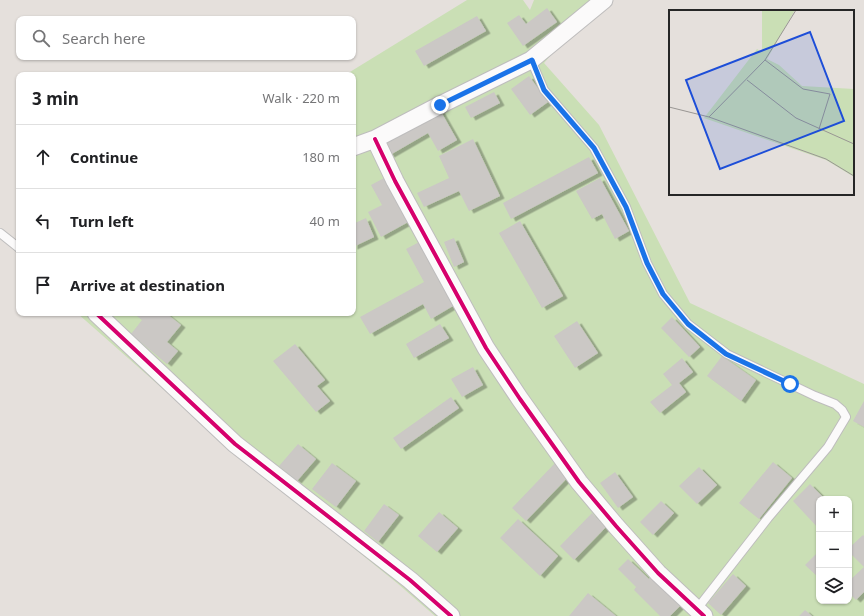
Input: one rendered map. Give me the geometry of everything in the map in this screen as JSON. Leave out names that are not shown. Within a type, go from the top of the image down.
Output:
[{"type":"street","points":[[356,146],[375,139],[532,60],[604,0]]},
{"type":"street","points":[[375,139],[399,187],[486,348],[525,406],[579,482],[616,526],[658,574],[700,612]]},
{"type":"street","points":[[99,316],[235,444],[410,580],[451,616]]},
{"type":"lane","points":[[532,60],[544,90],[594,148],[626,207],[647,263],[663,294],[688,324],[726,354],[835,404],[842,410],[846,417],[828,447],[768,518],[700,612]]},
{"type":"lane","points":[[0,233],[16,246]]},
{"type":"green space","points":[[467,0],[523,0],[530,10],[534,0],[612,0],[572,31],[544,63],[599,125],[690,303],[864,384],[864,616],[435,616],[397,583],[230,448],[80,316],[356,316],[356,72],[350,72]]},
{"type":"building","points":[[547,8],[557,22],[523,46],[507,23],[519,15],[526,24]]},
{"type":"building","points":[[477,16],[486,31],[424,66],[415,51]]},
{"type":"building","points":[[529,76],[548,102],[530,115],[511,89]]},
{"type":"building","points":[[494,92],[500,103],[471,118],[465,107]]},
{"type":"building","points":[[440,110],[457,140],[438,151],[428,133],[390,155],[383,144]]},
{"type":"building","points":[[473,139],[500,196],[469,211],[459,191],[424,207],[417,193],[449,178],[439,156]]},
{"type":"building","points":[[589,157],[598,173],[511,219],[503,203]]},
{"type":"building","points":[[386,177],[410,221],[381,237],[368,212],[382,205],[371,185]]},
{"type":"building","points":[[600,178],[629,231],[615,239],[602,214],[592,219],[576,191]]},
{"type":"building","points":[[366,218],[374,237],[356,246],[356,223]]},
{"type":"building","points":[[520,221],[563,296],[542,308],[499,233]]},
{"type":"building","points":[[454,238],[464,262],[454,267],[444,242]]},
{"type":"building","points":[[423,240],[458,303],[431,319],[423,304],[370,334],[360,317],[424,282],[406,249]]},
{"type":"building","points":[[137,316],[170,316],[181,325],[167,342],[178,351],[167,364],[131,334],[142,320]]},
{"type":"building","points":[[672,317],[700,347],[689,357],[661,328]]},
{"type":"building","points":[[577,321],[598,353],[575,368],[554,336]]},
{"type":"building","points":[[440,324],[449,338],[414,358],[406,344]]},
{"type":"building","points":[[295,344],[325,380],[317,386],[330,401],[316,412],[273,361]]},
{"type":"building","points":[[722,356],[756,380],[741,401],[707,376]]},
{"type":"building","points":[[682,358],[693,372],[679,383],[686,392],[660,413],[650,402],[672,385],[663,374]]},
{"type":"building","points":[[473,367],[483,385],[462,397],[451,379]]},
{"type":"building","points":[[451,397],[459,408],[401,449],[393,438]]},
{"type":"building","points":[[864,401],[864,427],[853,421]]},
{"type":"building","points":[[298,444],[316,459],[297,481],[279,466]]},
{"type":"building","points":[[556,462],[570,475],[526,521],[512,508]]},
{"type":"building","points":[[773,462],[792,478],[759,519],[739,503]]},
{"type":"building","points":[[332,463],[356,481],[336,507],[312,489]]},
{"type":"building","points":[[699,467],[717,485],[697,504],[679,486]]},
{"type":"building","points":[[615,472],[633,497],[618,508],[600,483]]},
{"type":"building","points":[[810,484],[822,496],[816,496],[816,526],[793,501]]},
{"type":"building","points":[[661,501],[674,513],[653,535],[640,522]]},
{"type":"building","points":[[384,504],[399,515],[378,542],[364,531]]},
{"type":"building","points":[[439,512],[458,528],[437,552],[418,536]]},
{"type":"building","points":[[592,513],[606,527],[574,560],[560,546]]},
{"type":"building","points":[[518,519],[558,556],[540,576],[500,538]]},
{"type":"building","points":[[863,535],[864,536],[864,567],[852,555],[852,545]]},
{"type":"building","points":[[816,554],[816,575],[805,565]]},
{"type":"building","points":[[628,559],[649,579],[651,576],[681,605],[670,616],[660,616],[634,590],[636,587],[618,569]]},
{"type":"building","points":[[864,567],[864,592],[856,600],[852,596],[852,578]]},
{"type":"building","points":[[733,574],[746,586],[721,615],[708,603]]},
{"type":"building","points":[[588,593],[616,616],[569,616]]},
{"type":"building","points":[[805,610],[812,616],[799,616]]},
{"type":"cycle path","points":[[375,139],[395,181],[486,348],[520,399],[579,482],[616,526],[658,573],[704,616]]},
{"type":"cycle path","points":[[99,316],[235,444],[410,580],[451,616]]},
{"type":"route","points":[[440,105],[532,60],[544,90],[594,148],[626,207],[647,263],[663,294],[688,324],[726,354],[790,384]]}]
